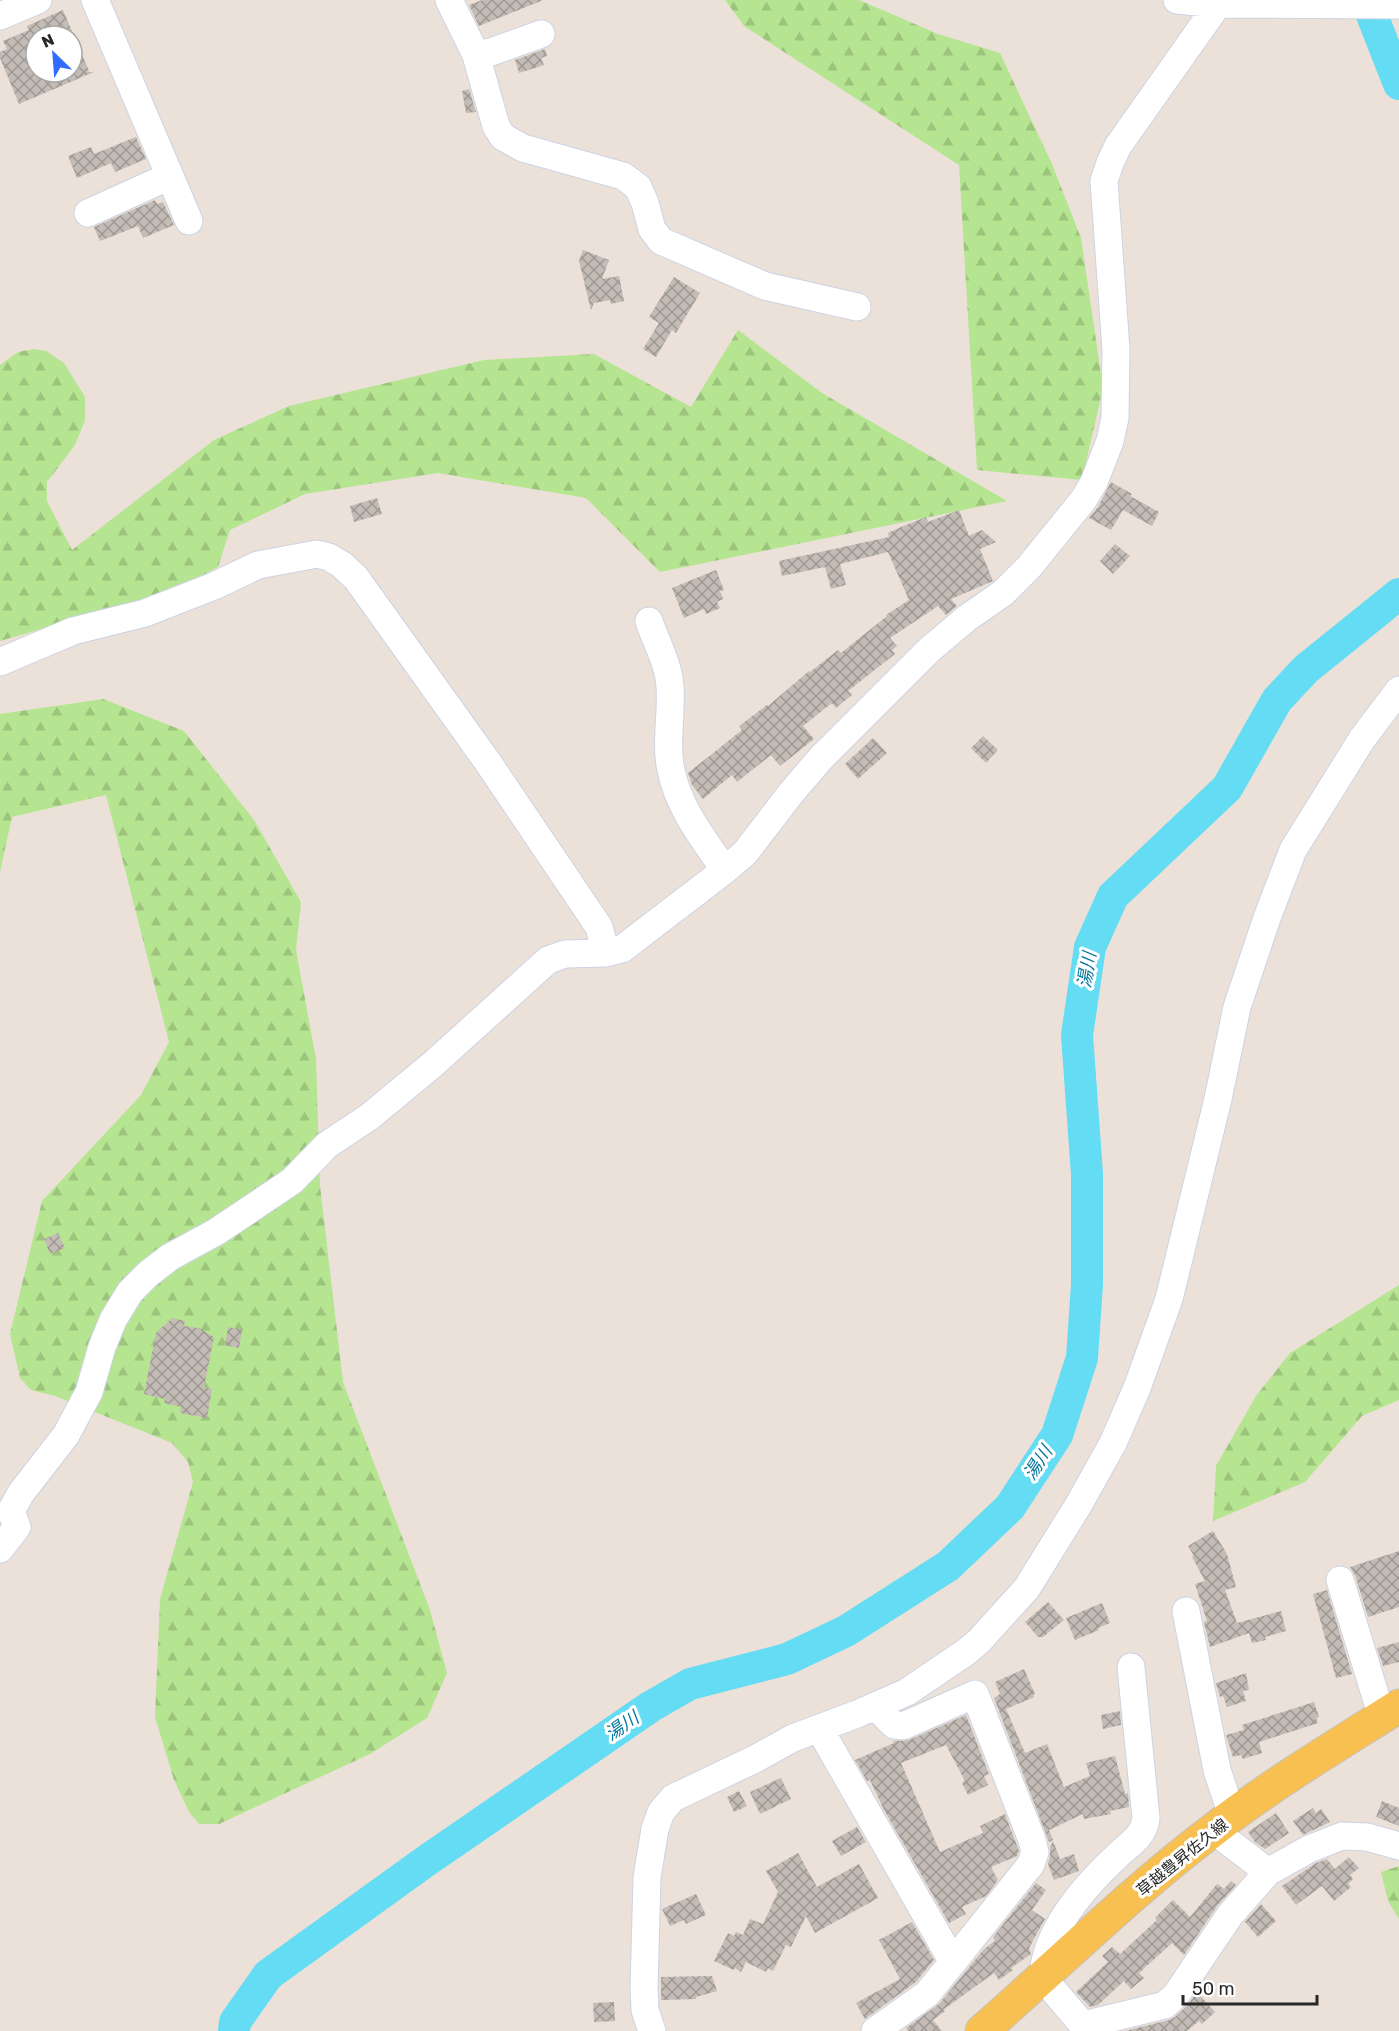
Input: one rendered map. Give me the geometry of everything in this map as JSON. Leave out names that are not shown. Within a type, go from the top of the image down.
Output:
[{"type":"main road","name":"草越豊昇佐久線","points":[[982,2031],[1161,1872],[1222,1822],[1291,1774],[1390,1711]]},
{"type":"street","points":[[0,16],[37,0]]},
{"type":"street","points":[[95,0],[189,221]]},
{"type":"street","points":[[449,0],[477,55],[496,126],[503,137],[523,148],[623,176],[638,187],[652,229],[661,241],[765,286],[857,307]]},
{"type":"street","points":[[1178,0],[1399,5]]},
{"type":"street","points":[[0,1549],[17,1527],[11,1512],[21,1493],[66,1435],[89,1392],[102,1347],[113,1320],[130,1292],[148,1274],[170,1257],[216,1232],[292,1182],[327,1145],[369,1117],[432,1065],[548,960],[565,954],[606,953],[622,949],[725,870],[745,853],[790,793],[820,758],[929,650],[967,618],[1003,593],[1029,567],[1084,499],[1094,482],[1110,441],[1115,418],[1116,350],[1104,182],[1118,146],[1220,2]]},
{"type":"street","points":[[477,55],[541,34]]},
{"type":"street","points":[[88,213],[170,176]]},
{"type":"street","points":[[0,662],[73,631],[145,613],[214,586],[258,565],[317,554],[329,557],[356,578],[487,761],[599,927],[606,953]]},
{"type":"street","points":[[649,621],[669,678],[671,773],[700,835],[725,870]]},
{"type":"street","points":[[652,2031],[645,2010],[644,1988],[647,1878],[655,1829],[661,1812],[673,1798],[793,1738],[907,1692],[979,1641],[1027,1588],[1079,1504],[1113,1443],[1137,1388],[1169,1299],[1218,1099],[1237,1007],[1267,918],[1293,850],[1362,739],[1399,690]]},
{"type":"street","points":[[1340,1580],[1390,1711]]},
{"type":"street","points":[[1186,1611],[1217,1770],[1222,1822],[1268,1872]]},
{"type":"street","points":[[1131,1667],[1145,1826],[1142,1834],[1116,1856],[1072,1905],[1045,1957],[1043,1978],[1086,2028],[1165,2005],[1176,1995],[1230,1915],[1268,1872],[1309,1849],[1342,1836],[1366,1837],[1399,1846]]},
{"type":"street","points":[[875,1706],[894,1725],[903,1726],[975,1694],[1035,1852],[1031,1864],[927,1994],[875,2031]]},
{"type":"street","points":[[819,1728],[953,1962]]},
{"type":"green space","points":[[725,0],[859,0],[938,34],[1000,53],[1052,164],[1081,238],[1103,388],[1082,480],[977,470],[959,165],[744,26]]},
{"type":"green space","points":[[738,330],[822,393],[1007,501],[660,572],[586,498],[438,473],[305,494],[230,530],[218,567],[172,591],[0,641],[0,365],[18,352],[34,349],[46,351],[64,363],[85,397],[85,420],[75,445],[47,482],[47,501],[72,550],[214,440],[289,406],[484,360],[594,354],[691,407]]},
{"type":"green space","points":[[103,699],[184,731],[254,820],[301,902],[296,950],[316,1059],[320,1186],[343,1382],[430,1610],[447,1673],[427,1718],[370,1754],[219,1824],[199,1824],[189,1812],[174,1780],[155,1717],[160,1599],[193,1482],[188,1462],[172,1443],[55,1396],[31,1390],[20,1378],[10,1334],[42,1201],[141,1095],[169,1042],[106,795],[12,817],[0,872],[0,714]]},
{"type":"green space","points":[[1399,1285],[1399,1400],[1362,1416],[1305,1482],[1213,1521],[1216,1466],[1256,1396],[1290,1353]]},
{"type":"green space","points":[[1399,1866],[1399,1919],[1388,1901],[1381,1872]]},
{"type":"building","points":[[482,0],[541,1],[479,26],[469,5]]},
{"type":"building","points":[[63,10],[69,24],[32,24]]},
{"type":"building","points":[[24,32],[24,84],[66,84],[19,104],[0,58],[0,52],[7,49],[3,41]]},
{"type":"building","points":[[545,49],[547,56],[541,58],[544,65],[519,73],[515,60]]},
{"type":"building","points":[[84,59],[89,71],[86,72],[94,72],[84,76]]},
{"type":"building","points":[[469,89],[476,112],[466,113],[462,91]]},
{"type":"building","points":[[136,137],[146,159],[115,172],[111,163],[77,178],[68,156],[91,147],[94,154]]},
{"type":"building","points":[[155,200],[157,204],[163,202],[174,225],[143,238],[138,226],[100,241],[94,227]]},
{"type":"building","points":[[583,250],[609,260],[602,279],[619,276],[624,301],[611,304],[610,300],[594,303],[591,310],[579,261]]},
{"type":"building","points":[[674,277],[700,293],[676,333],[672,330],[656,357],[643,349],[659,323],[649,317]]},
{"type":"building","points":[[1111,482],[1132,494],[1130,496],[1159,512],[1152,526],[1123,510],[1111,530],[1089,518],[1098,507]]},
{"type":"building","points":[[377,498],[382,514],[354,522],[350,506]]},
{"type":"building","points":[[959,510],[969,536],[982,530],[996,542],[980,549],[993,581],[951,599],[957,606],[946,615],[938,606],[890,638],[897,646],[892,650],[895,654],[848,691],[852,695],[836,708],[832,703],[803,726],[814,739],[780,766],[771,755],[737,782],[732,775],[703,799],[692,785],[688,773],[742,730],[739,726],[768,706],[809,671],[838,650],[841,653],[886,615],[909,600],[888,552],[840,564],[846,585],[831,589],[825,567],[782,576],[779,561],[889,537],[888,533],[926,517],[928,522]]},
{"type":"building","points":[[1115,544],[1130,556],[1113,574],[1100,561]]},
{"type":"building","points":[[716,570],[724,590],[720,591],[723,599],[717,602],[720,608],[706,614],[704,609],[684,618],[672,588]]},
{"type":"building","points":[[983,736],[998,750],[986,763],[971,748]]},
{"type":"building","points":[[873,738],[887,753],[858,779],[845,764]]},
{"type":"building","points":[[58,1233],[65,1248],[50,1254],[44,1239]]},
{"type":"building","points":[[172,1318],[185,1321],[184,1326],[199,1328],[214,1337],[204,1387],[212,1389],[207,1418],[180,1413],[181,1407],[164,1403],[165,1399],[144,1394],[156,1333]]},
{"type":"building","points":[[228,1327],[242,1330],[239,1348],[225,1345]]},
{"type":"building","points":[[1213,1531],[1227,1554],[1236,1587],[1225,1590],[1237,1623],[1281,1611],[1286,1631],[1265,1637],[1266,1640],[1252,1643],[1249,1633],[1210,1647],[1204,1622],[1207,1621],[1195,1584],[1205,1581],[1188,1546]]},
{"type":"building","points":[[1399,1551],[1399,1607],[1368,1617],[1355,1575],[1350,1567]]},
{"type":"building","points":[[1327,1590],[1352,1674],[1336,1678],[1313,1594]]},
{"type":"building","points":[[1048,1602],[1064,1620],[1043,1637],[1038,1637],[1025,1622]]},
{"type":"building","points":[[1102,1603],[1110,1623],[1075,1640],[1066,1618]]},
{"type":"building","points":[[1399,1642],[1399,1662],[1383,1666],[1377,1648]]},
{"type":"building","points":[[1024,1669],[1035,1694],[1034,1697],[1006,1709],[1025,1753],[1047,1744],[1064,1787],[1090,1776],[1086,1763],[1115,1756],[1125,1794],[1128,1793],[1129,1807],[1110,1811],[1111,1814],[1084,1819],[1083,1814],[1049,1830],[1053,1840],[1049,1842],[994,1698],[1000,1694],[995,1682]]},
{"type":"building","points":[[1246,1673],[1249,1690],[1243,1691],[1246,1701],[1227,1707],[1223,1696],[1220,1697],[1216,1683]]},
{"type":"building","points":[[1314,1702],[1319,1717],[1316,1718],[1318,1723],[1259,1742],[1262,1753],[1243,1759],[1241,1755],[1233,1757],[1226,1735],[1244,1730],[1242,1725]]},
{"type":"building","points":[[1120,1711],[1121,1725],[1103,1729],[1101,1715]]},
{"type":"building","points":[[966,1715],[989,1774],[984,1776],[988,1785],[968,1795],[962,1783],[965,1781],[946,1745],[901,1763],[940,1852],[983,1833],[980,1826],[1005,1814],[1019,1851],[1017,1856],[991,1867],[998,1880],[986,1896],[962,1907],[966,1914],[949,1923],[884,1810],[870,1780],[867,1781],[855,1760],[894,1743],[893,1741],[909,1740]]},
{"type":"building","points":[[781,1778],[791,1799],[760,1814],[750,1792]]},
{"type":"building","points":[[739,1791],[747,1806],[734,1812],[727,1797]]},
{"type":"building","points":[[1382,1801],[1399,1808],[1399,1826],[1376,1817]]},
{"type":"building","points":[[1313,1808],[1316,1813],[1321,1809],[1330,1822],[1303,1835],[1293,1821]]},
{"type":"building","points":[[1276,1813],[1289,1833],[1265,1849],[1255,1842],[1248,1832]]},
{"type":"building","points":[[857,1827],[866,1842],[841,1856],[832,1841]]},
{"type":"building","points":[[1053,1841],[1060,1859],[1074,1854],[1079,1871],[1054,1880],[1048,1864]]},
{"type":"building","points":[[798,1853],[817,1887],[859,1864],[878,1898],[815,1933],[806,1916],[791,1947],[786,1945],[773,1971],[768,1968],[766,1972],[746,1962],[741,1972],[714,1961],[728,1933],[734,1936],[736,1932],[743,1935],[750,1919],[763,1924],[778,1892],[766,1871]]},
{"type":"building","points":[[1349,1857],[1359,1868],[1350,1875],[1353,1879],[1348,1884],[1351,1887],[1334,1901],[1322,1886],[1296,1905],[1282,1886],[1316,1863],[1327,1859],[1335,1869]]},
{"type":"building","points":[[1231,1881],[1236,1885],[1217,1906],[1184,1955],[1172,1943],[1139,1973],[1144,1978],[1131,1989],[1124,1981],[1098,2005],[1090,2007],[1076,1992],[1108,1962],[1102,1956],[1112,1947],[1120,1954],[1157,1920],[1155,1918],[1173,1900],[1190,1917],[1217,1884],[1224,1889]]},
{"type":"building","points":[[1036,1883],[1046,1890],[1032,1910],[1045,1919],[1029,1948],[1031,1954],[999,1980],[994,1973],[943,2010],[945,2011],[933,2020],[942,2031],[908,2031],[906,2028],[939,2004],[984,1949],[995,1941],[993,1937]]},
{"type":"building","points":[[696,1894],[706,1915],[686,1924],[684,1920],[670,1926],[662,1909]]},
{"type":"building","points":[[1261,1904],[1276,1921],[1258,1937],[1245,1922]]},
{"type":"building","points":[[912,1922],[934,1960],[916,1982],[865,2019],[856,2003],[900,1979],[879,1940]]},
{"type":"building","points":[[712,1976],[717,1991],[696,1997],[696,1999],[661,2000],[661,1977]]},
{"type":"building","points":[[1197,1992],[1215,2012],[1202,2024],[1199,2021],[1187,2031],[1125,2031],[1175,2017]]},
{"type":"building","points":[[614,2002],[615,2021],[594,2022],[593,2003]]},
{"type":"waterway","name":"湯川","points":[[1366,0],[1399,84]]},
{"type":"waterway","name":"湯川","points":[[234,2031],[235,2022],[268,1975],[426,1861],[650,1707],[690,1684],[787,1659],[846,1631],[948,1566],[1010,1507],[1057,1435],[1082,1358],[1087,1284],[1087,1174],[1077,1035],[1090,947],[1113,896],[1227,788],[1277,700],[1306,669],[1399,594]]}]
